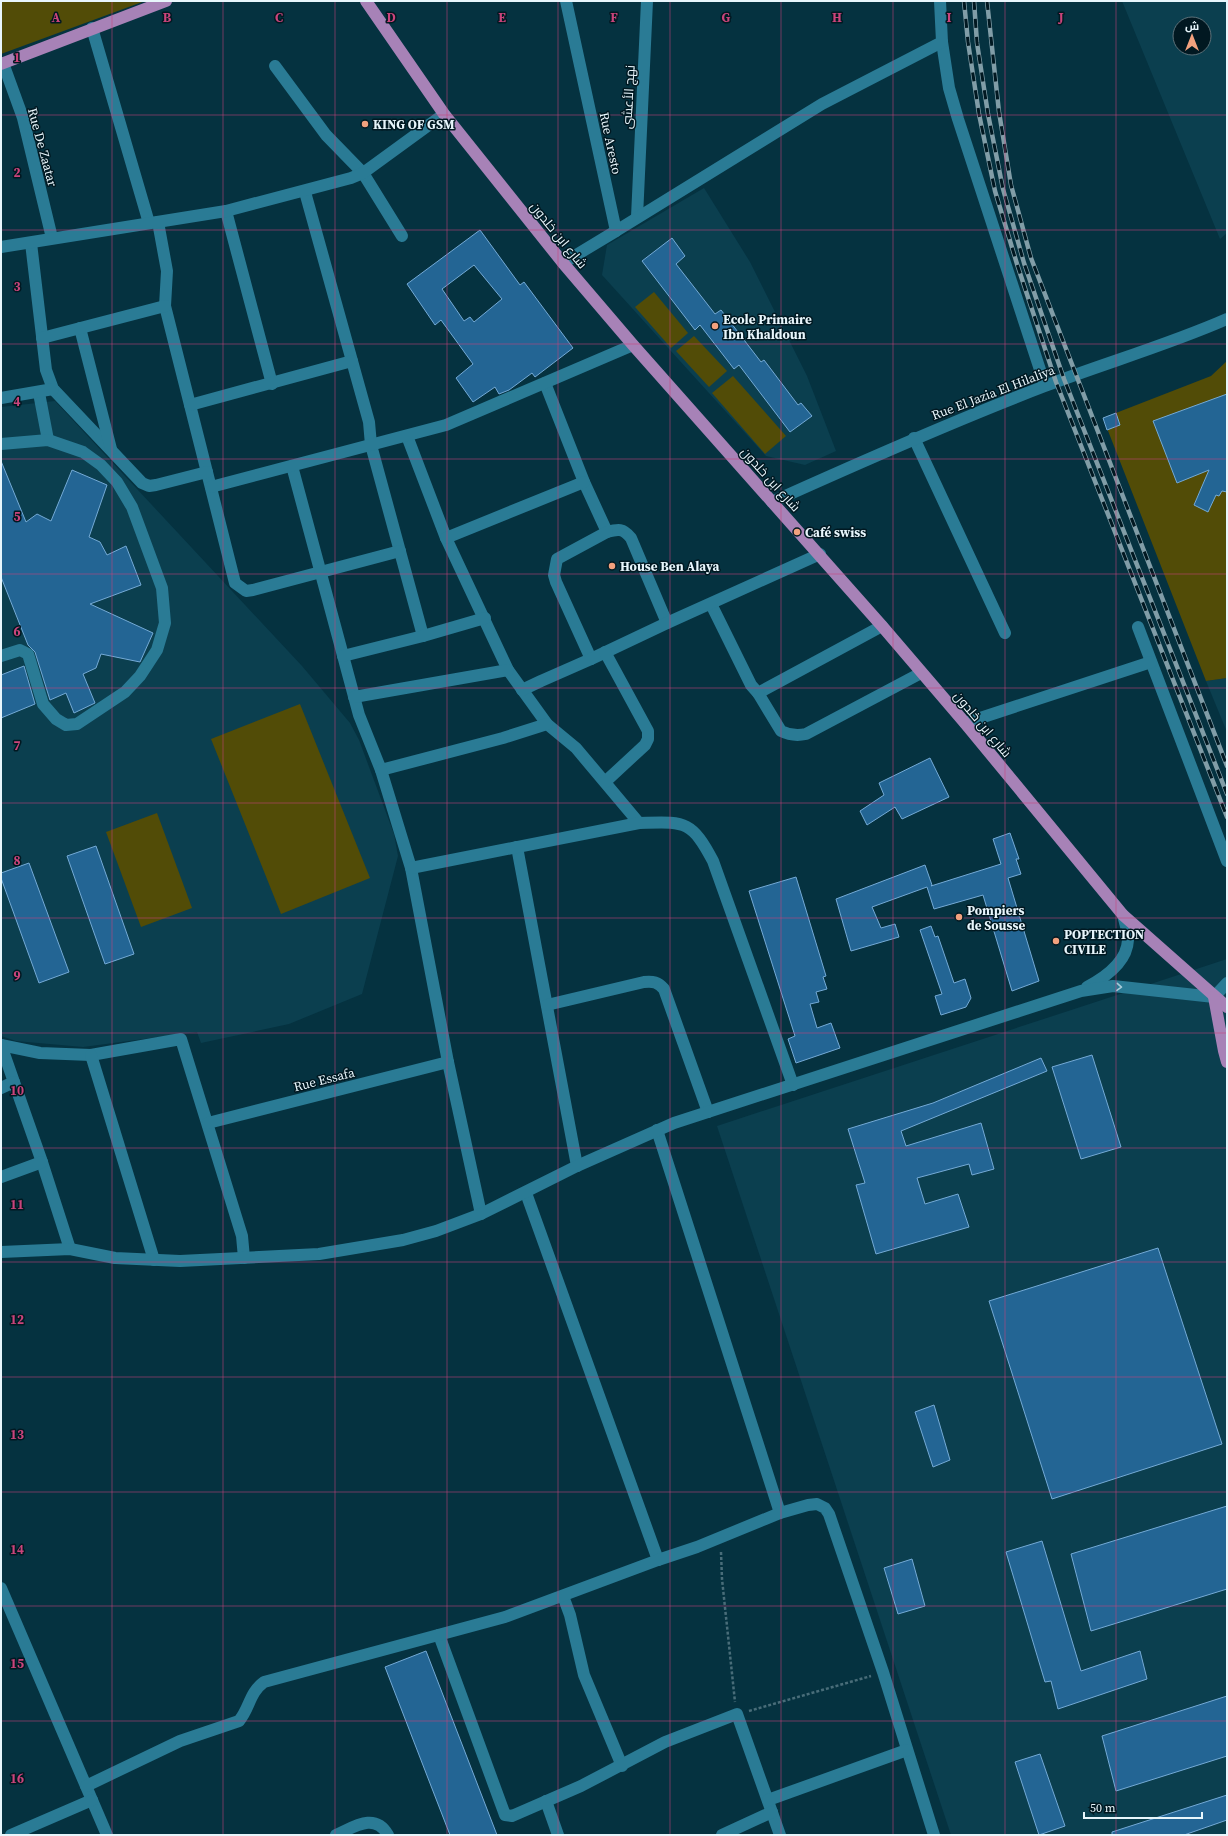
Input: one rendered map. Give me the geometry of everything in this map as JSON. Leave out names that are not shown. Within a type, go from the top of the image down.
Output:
[{"type":"main road","points":[[2,64],[92,28],[166,1]]},
{"type":"main road","name":"شارع ابن خلدون","points":[[366,1],[444,114],[563,263],[632,345],[820,554],[965,723],[1123,915],[1227,1007]]},
{"type":"main road","points":[[1214,997],[1227,1062]]},
{"type":"street","name":"Rue Aresto","points":[[566,1],[616,231]]},
{"type":"street","name":"نهج الأعشى","points":[[637,217],[646,1]]},
{"type":"street","points":[[940,1],[942,42],[949,88],[980,190],[998,239],[1045,386]]},
{"type":"street","points":[[92,28],[153,222],[167,272],[165,306],[235,583],[246,591],[252,590],[400,551]]},
{"type":"street","points":[[563,263],[822,104],[942,42]]},
{"type":"street","name":"Rue De Zaatar","points":[[2,64],[23,118],[52,238]]},
{"type":"street","points":[[275,66],[326,135],[363,173],[402,236]]},
{"type":"street","points":[[1,247],[226,211],[305,192],[363,173],[444,114]]},
{"type":"street","points":[[305,192],[369,422],[371,445],[423,636]]},
{"type":"street","points":[[226,211],[272,384]]},
{"type":"street","points":[[31,243],[46,370],[53,389],[142,483],[148,486],[207,472]]},
{"type":"street","points":[[42,338],[165,306]]},
{"type":"street","name":"Rue El Jazia El Hilaliya","points":[[772,502],[914,438],[1045,386],[1193,333],[1227,319]]},
{"type":"street","points":[[80,328],[112,451]]},
{"type":"street","points":[[211,487],[446,425],[632,345]]},
{"type":"street","points":[[190,405],[272,384],[352,361]]},
{"type":"street","points":[[545,383],[584,482],[607,532]]},
{"type":"street","points":[[1,398],[39,393],[53,389]]},
{"type":"street","points":[[39,393],[48,440]]},
{"type":"street","points":[[407,436],[446,538],[485,618],[508,670],[546,724],[576,748],[639,823]]},
{"type":"street","points":[[914,438],[1005,634]]},
{"type":"street","points":[[1,444],[48,440],[84,452],[101,465],[117,482],[132,507],[162,588],[165,623],[157,650],[140,676],[125,692],[77,724],[66,725],[56,719],[43,704],[28,654],[20,650],[1,656]]},
{"type":"street","points":[[292,466],[359,715],[381,770],[412,868],[448,1062],[481,1214]]},
{"type":"street","points":[[446,538],[584,482]]},
{"type":"street","points":[[591,660],[554,575],[557,559],[607,532],[618,529],[625,531],[631,538],[667,623]]},
{"type":"street","points":[[522,690],[541,680],[591,660],[667,623],[820,554]]},
{"type":"street","points":[[711,604],[751,686],[758,693],[781,731],[787,734],[806,734],[921,673]]},
{"type":"street","points":[[343,656],[423,636],[485,618]]},
{"type":"street","points":[[758,693],[882,626]]},
{"type":"street","points":[[1138,627],[1227,861]]},
{"type":"street","points":[[605,652],[649,735],[645,745],[605,782]]},
{"type":"street","points":[[965,723],[1151,662]]},
{"type":"street","points":[[354,696],[508,670]]},
{"type":"street","points":[[381,770],[503,738],[546,724]]},
{"type":"street","points":[[412,868],[639,823],[673,822],[682,824],[696,833],[713,861],[793,1084]]},
{"type":"street","points":[[517,847],[577,1166]]},
{"type":"street","points":[[1081,991],[1105,977],[1118,963],[1125,951],[1128,941],[1123,915]]},
{"type":"street","points":[[547,1005],[644,982],[656,982],[660,984],[664,989],[708,1112]]},
{"type":"street","points":[[1,1252],[70,1249],[115,1258],[154,1260],[244,1258],[320,1254],[358,1249],[402,1240],[436,1231],[481,1214],[577,1166],[657,1130],[793,1084],[1081,991],[1112,986],[1214,997],[1227,983]]},
{"type":"street","points":[[1,1045],[40,1053],[91,1055],[181,1039],[242,1236],[244,1258]]},
{"type":"street","points":[[1,1045],[42,1162],[70,1249]]},
{"type":"street","points":[[91,1055],[154,1260]]},
{"type":"street","name":"Rue Essafa","points":[[208,1123],[448,1062]]},
{"type":"street","points":[[1,1088],[14,1082]]},
{"type":"street","points":[[657,1130],[780,1513]]},
{"type":"street","points":[[1,1177],[42,1162]]},
{"type":"street","points":[[526,1192],[658,1560]]},
{"type":"street","points":[[86,1786],[180,1741],[239,1721],[243,1716],[256,1688],[264,1682],[505,1617],[697,1547],[780,1513],[817,1504],[825,1508],[829,1514],[883,1672],[934,1835]]},
{"type":"street","points":[[1,1588],[107,1835]]},
{"type":"street","points":[[563,1596],[570,1615],[584,1675],[622,1766]]},
{"type":"street","points":[[439,1635],[505,1815],[512,1816],[622,1766],[665,1742],[736,1714],[780,1835]]},
{"type":"street","points":[[768,1800],[907,1750]]},
{"type":"street","points":[[11,1835],[92,1800]]},
{"type":"street","points":[[546,1801],[558,1835]]},
{"type":"street","points":[[722,1835],[772,1812]]},
{"type":"street","points":[[336,1835],[365,1822],[374,1822],[388,1835]]},
{"type":"path","points":[[722,1536],[722,1580],[736,1714],[883,1672]]},
{"type":"shaded area","points":[[1,1],[145,1],[1,54]]},
{"type":"shaded area","points":[[1122,1],[1227,1],[1227,233],[1220,239]]},
{"type":"shaded area","name":"Ecole Primaire Ibn Khaldoun","points":[[704,188],[750,262],[807,376],[836,451],[805,465],[766,456],[602,275],[607,245]]},
{"type":"shaded area","points":[[654,292],[688,333],[671,348],[635,307]]},
{"type":"shaded area","points":[[694,336],[727,371],[709,387],[676,351]]},
{"type":"shaded area","points":[[1227,361],[1227,678],[1206,681],[1103,418],[1211,376]]},
{"type":"shaded area","points":[[733,376],[786,436],[765,454],[712,393]]},
{"type":"shaded area","points":[[55,401],[302,666],[350,723],[359,740],[394,834],[398,856],[362,994],[289,1024],[201,1043],[197,1032],[83,1047],[16,1041],[1,1036],[1,407]]},
{"type":"shaded area","points":[[1227,678],[1227,732],[1206,681]]},
{"type":"shaded area","points":[[300,704],[370,878],[281,914],[211,739]]},
{"type":"shaded area","points":[[157,813],[192,908],[141,927],[106,832]]},
{"type":"shaded area","points":[[1227,959],[1227,1835],[951,1835],[717,1126]]},
{"type":"building","points":[[480,230],[520,285],[524,282],[573,348],[535,377],[532,373],[509,390],[499,394],[495,387],[473,402],[456,378],[473,364],[441,320],[435,325],[407,284]],"holes":[[[474,265],[502,299],[474,322],[470,317],[464,321],[442,289]]]},
{"type":"building","points":[[672,238],[685,256],[676,264],[715,314],[721,310],[761,362],[764,360],[798,405],[801,403],[812,416],[790,432],[739,365],[734,369],[700,325],[695,330],[642,261]]},
{"type":"building","points":[[1227,394],[1227,492],[1222,491],[1219,496],[1216,495],[1208,512],[1194,505],[1209,470],[1177,483],[1153,421]]},
{"type":"building","points":[[1116,413],[1120,425],[1107,430],[1103,418]]},
{"type":"building","points":[[1,461],[26,522],[37,514],[51,521],[72,470],[107,485],[89,537],[100,542],[107,555],[126,546],[141,585],[90,604],[153,633],[140,662],[101,654],[96,668],[83,674],[95,703],[74,713],[66,693],[50,700],[35,652],[28,645],[1,577]]},
{"type":"building","points":[[24,666],[35,704],[1,718],[1,675]]},
{"type":"building","points":[[930,758],[949,797],[902,819],[895,807],[867,825],[860,811],[884,795],[879,783]]},
{"type":"building","points":[[1010,833],[1019,859],[1016,859],[1021,874],[1008,878],[1039,981],[1012,991],[983,895],[934,909],[927,887],[872,907],[881,928],[895,924],[899,937],[851,951],[836,899],[925,865],[932,885],[931,886],[1001,864],[993,839]]},
{"type":"building","points":[[96,846],[134,954],[105,964],[67,856]]},
{"type":"building","points":[[29,863],[69,972],[39,983],[1,878],[1,873]]},
{"type":"building","points":[[796,877],[826,976],[823,977],[827,989],[816,992],[819,1002],[810,1004],[817,1028],[831,1023],[840,1048],[796,1063],[788,1039],[795,1036],[749,891]]},
{"type":"building","points":[[931,926],[935,937],[938,936],[954,983],[965,979],[971,998],[966,1007],[941,1015],[935,996],[942,994],[920,930]]},
{"type":"building","points":[[1092,1055],[1121,1147],[1081,1159],[1052,1067]]},
{"type":"building","points":[[1041,1058],[1047,1071],[901,1131],[906,1146],[981,1123],[994,1169],[972,1175],[969,1164],[917,1178],[925,1204],[958,1194],[969,1227],[876,1254],[856,1185],[865,1183],[848,1129],[933,1103]]},
{"type":"building","points":[[1158,1248],[1222,1444],[1052,1499],[989,1301]]},
{"type":"building","points":[[934,1405],[950,1460],[933,1467],[915,1412]]},
{"type":"building","points":[[1227,1506],[1227,1589],[1091,1631],[1071,1554]]},
{"type":"building","points":[[1042,1541],[1081,1671],[1140,1651],[1147,1679],[1058,1709],[1051,1681],[1045,1682],[1006,1552]]},
{"type":"building","points":[[912,1559],[925,1606],[898,1614],[884,1568]]},
{"type":"building","points":[[426,1651],[497,1835],[450,1835],[385,1667]]},
{"type":"building","points":[[1227,1696],[1227,1756],[1116,1791],[1102,1736]]},
{"type":"building","points":[[1040,1754],[1065,1826],[1039,1835],[1015,1762]]},
{"type":"building","points":[[1227,1795],[1227,1820],[1184,1835],[1112,1835],[1112,1832]]},
{"type":"railway","points":[[964,1],[968,42],[979,114],[995,191],[1017,264],[1056,382],[1227,817]]},
{"type":"railway","points":[[974,1],[977,43],[988,114],[1003,189],[1024,263],[1064,379],[1227,794]]},
{"type":"railway","points":[[987,1],[999,112],[1011,185],[1031,258],[1227,766]]},
{"type":"place","name":"KING OF GSM","points":[[365,124]]},
{"type":"place","name":"Ecole Primaire Ibn Khaldoun","points":[[715,326]]},
{"type":"place","name":"Café swiss","points":[[797,532]]},
{"type":"place","name":"House Ben Alaya","points":[[612,566]]},
{"type":"place","name":"Pompiers de Sousse","points":[[959,917]]},
{"type":"place","name":"POPTECTION CIVILE","points":[[1056,941]]}]
